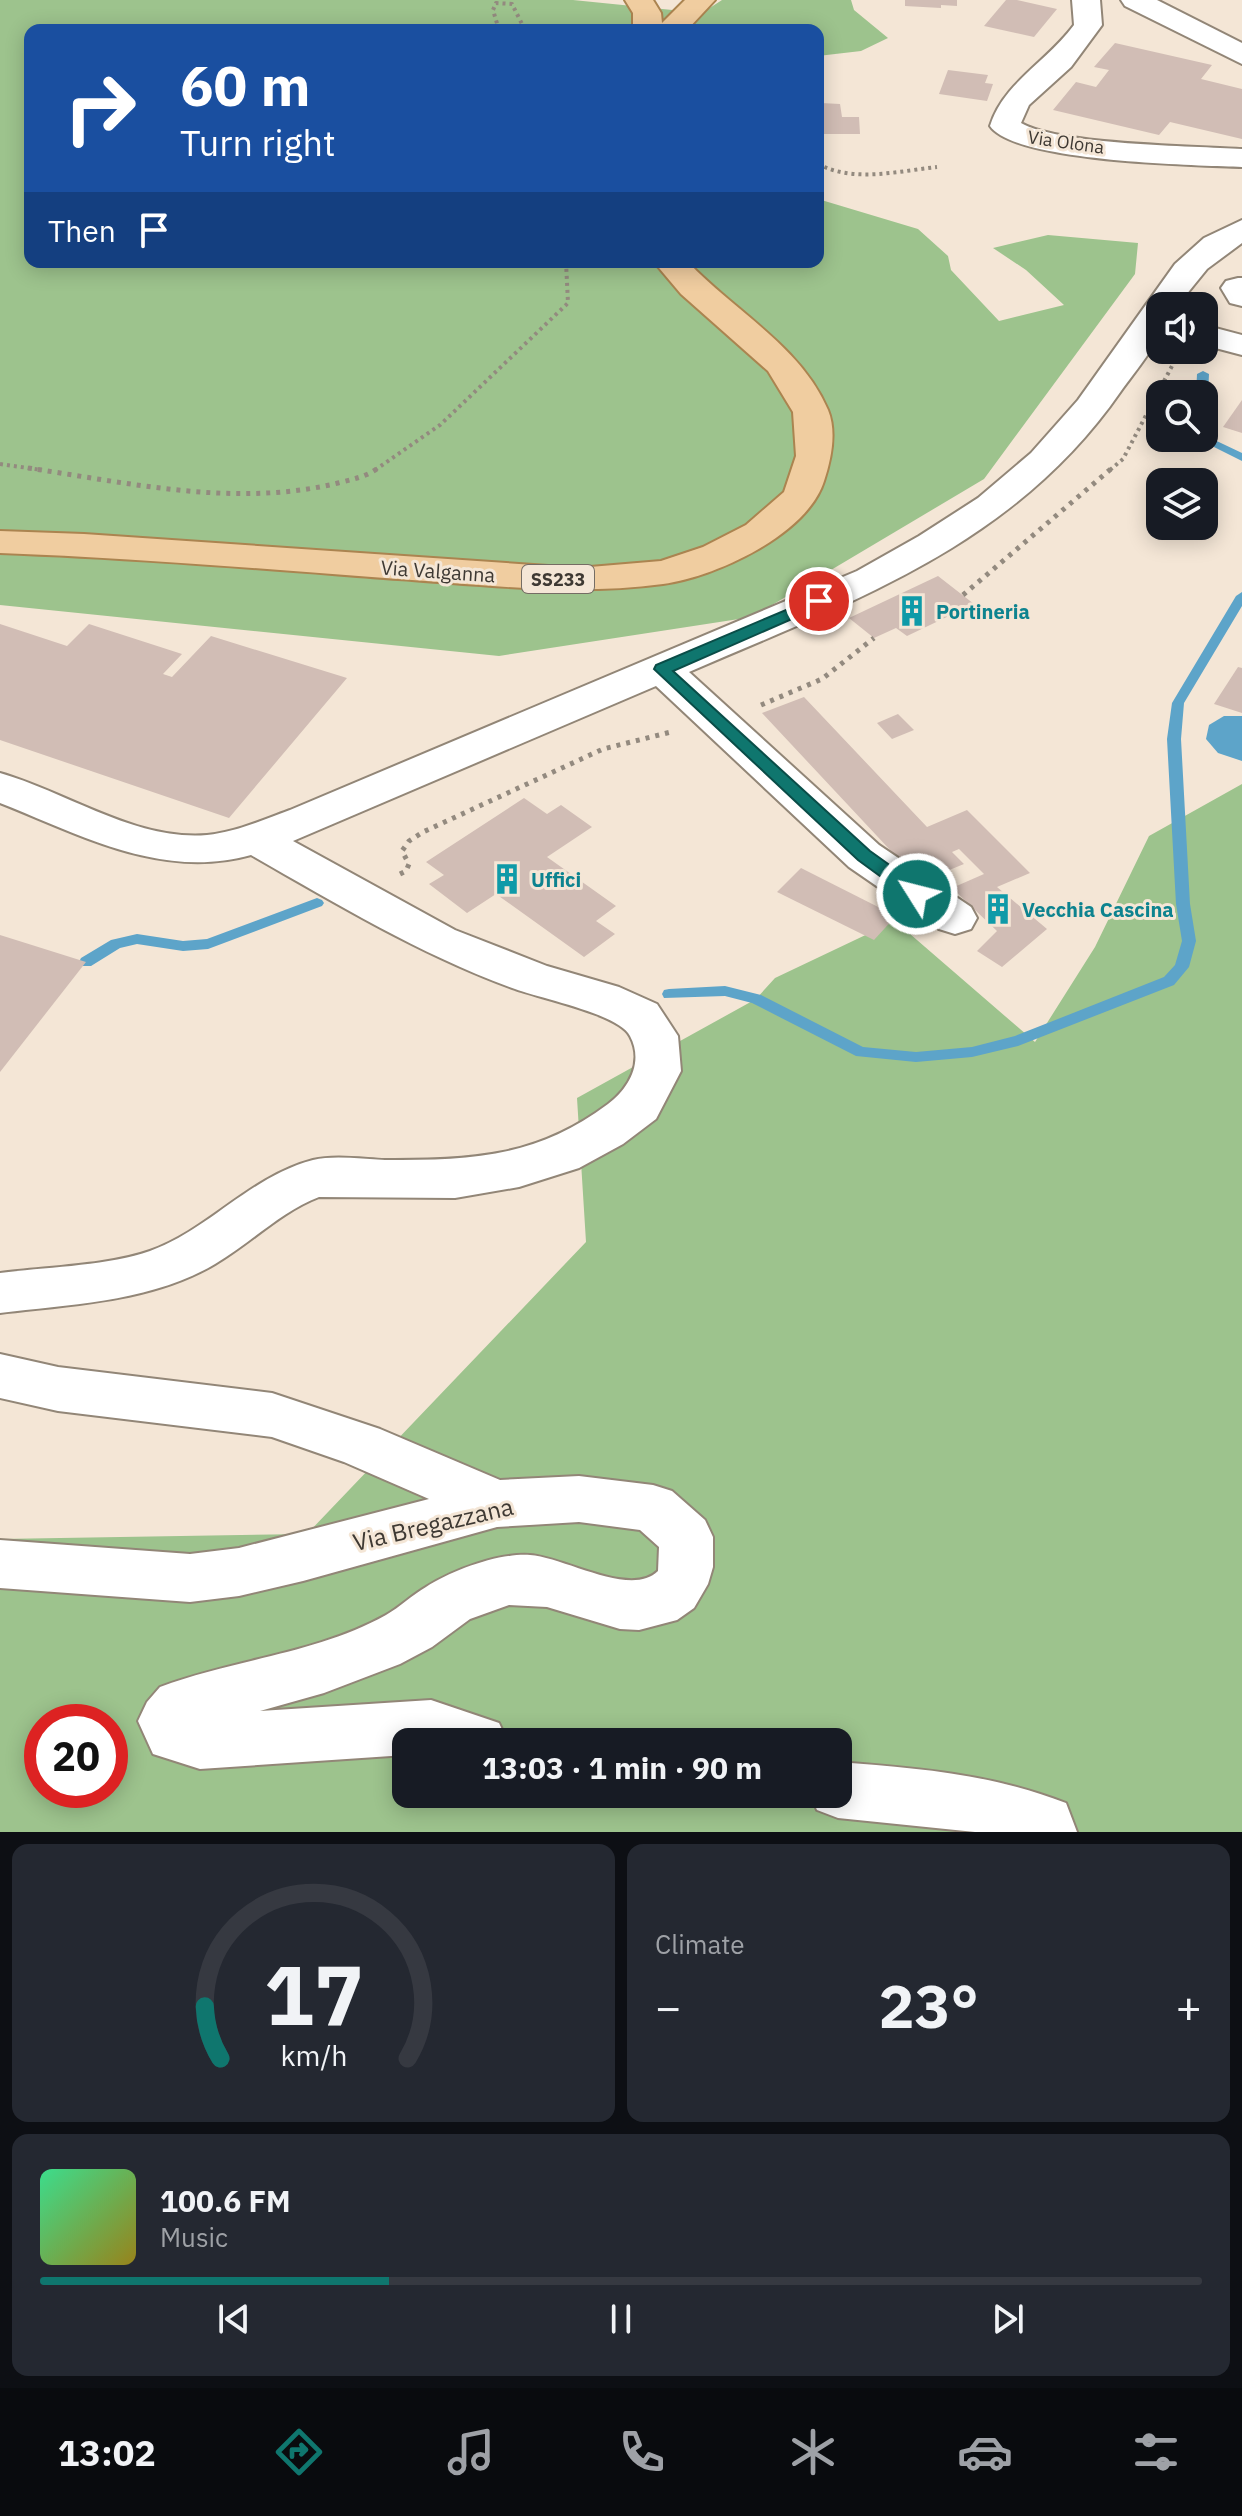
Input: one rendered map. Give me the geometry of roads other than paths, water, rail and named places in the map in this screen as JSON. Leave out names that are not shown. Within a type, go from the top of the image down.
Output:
[{"type":"main road","points":[[639,0],[647,13],[648,24]]},
{"type":"main road","points":[[677,24],[701,0]]},
{"type":"main road","name":"Via Valganna","points":[[0,542],[84,545],[578,580],[665,572],[716,555],[759,533],[801,496],[814,456],[811,412],[782,365],[676,268]]},
{"type":"street","name":"Via Olona","points":[[1086,0],[1088,25],[1056,65],[1030,86],[1010,109],[1005,126],[1009,132],[1024,138],[1072,144],[1242,158]]},
{"type":"street","points":[[1135,0],[1242,55]]},
{"type":"street","points":[[1172,292],[1186,269],[1214,244],[1242,230]]},
{"type":"street","points":[[1242,288],[1238,288],[1242,296]]},
{"type":"street","points":[[0,787],[158,845],[194,850],[236,845],[305,820],[871,579],[944,540],[999,501],[1050,455],[1091,408],[1146,331]]},
{"type":"street","points":[[1218,339],[1242,345]]},
{"type":"street","points":[[662,669],[864,856],[955,918]]},
{"type":"street","points":[[0,1293],[125,1277],[161,1268],[198,1250],[284,1190],[316,1178],[455,1179],[519,1168],[562,1155],[606,1131],[639,1106],[658,1071],[655,1036],[641,1016],[603,999],[532,978],[439,941],[254,838]]},
{"type":"street","points":[[0,1376],[58,1389],[272,1415],[361,1445],[497,1504]]},
{"type":"street","name":"Via Bregazzana","points":[[0,1564],[190,1578],[239,1572],[303,1557],[497,1504],[579,1499],[653,1508],[686,1537],[688,1566],[683,1584],[659,1601],[636,1607],[558,1583],[512,1580],[456,1598],[407,1633],[342,1660],[180,1706],[167,1721],[173,1735],[200,1742],[392,1729]]},
{"type":"street","name":"Via Bregazzana","points":[[414,1728],[434,1728]]},
{"type":"street","points":[[852,1791],[896,1794],[1013,1811],[1045,1823],[1047,1832]]},
{"type":"water","points":[[1224,716],[1242,716],[1242,761],[1218,753],[1206,739],[1209,725]]},
{"type":"waterway","points":[[1203,374],[1203,380]]},
{"type":"waterway","points":[[1218,445],[1242,458]]},
{"type":"waterway","points":[[669,994],[725,991],[756,999],[861,1052],[916,1057],[972,1052],[1018,1041],[1169,981],[1182,967],[1189,941],[1183,904],[1174,739],[1178,703],[1242,596]]},
{"type":"waterway","points":[[86,962],[116,944],[137,939],[183,946],[208,944],[317,903]]},
{"type":"place","name":"Portineria","points":[[912,611]]},
{"type":"place","name":"Uffici","points":[[507,879]]},
{"type":"place","name":"Vecchia Cascina","points":[[998,909]]}]
